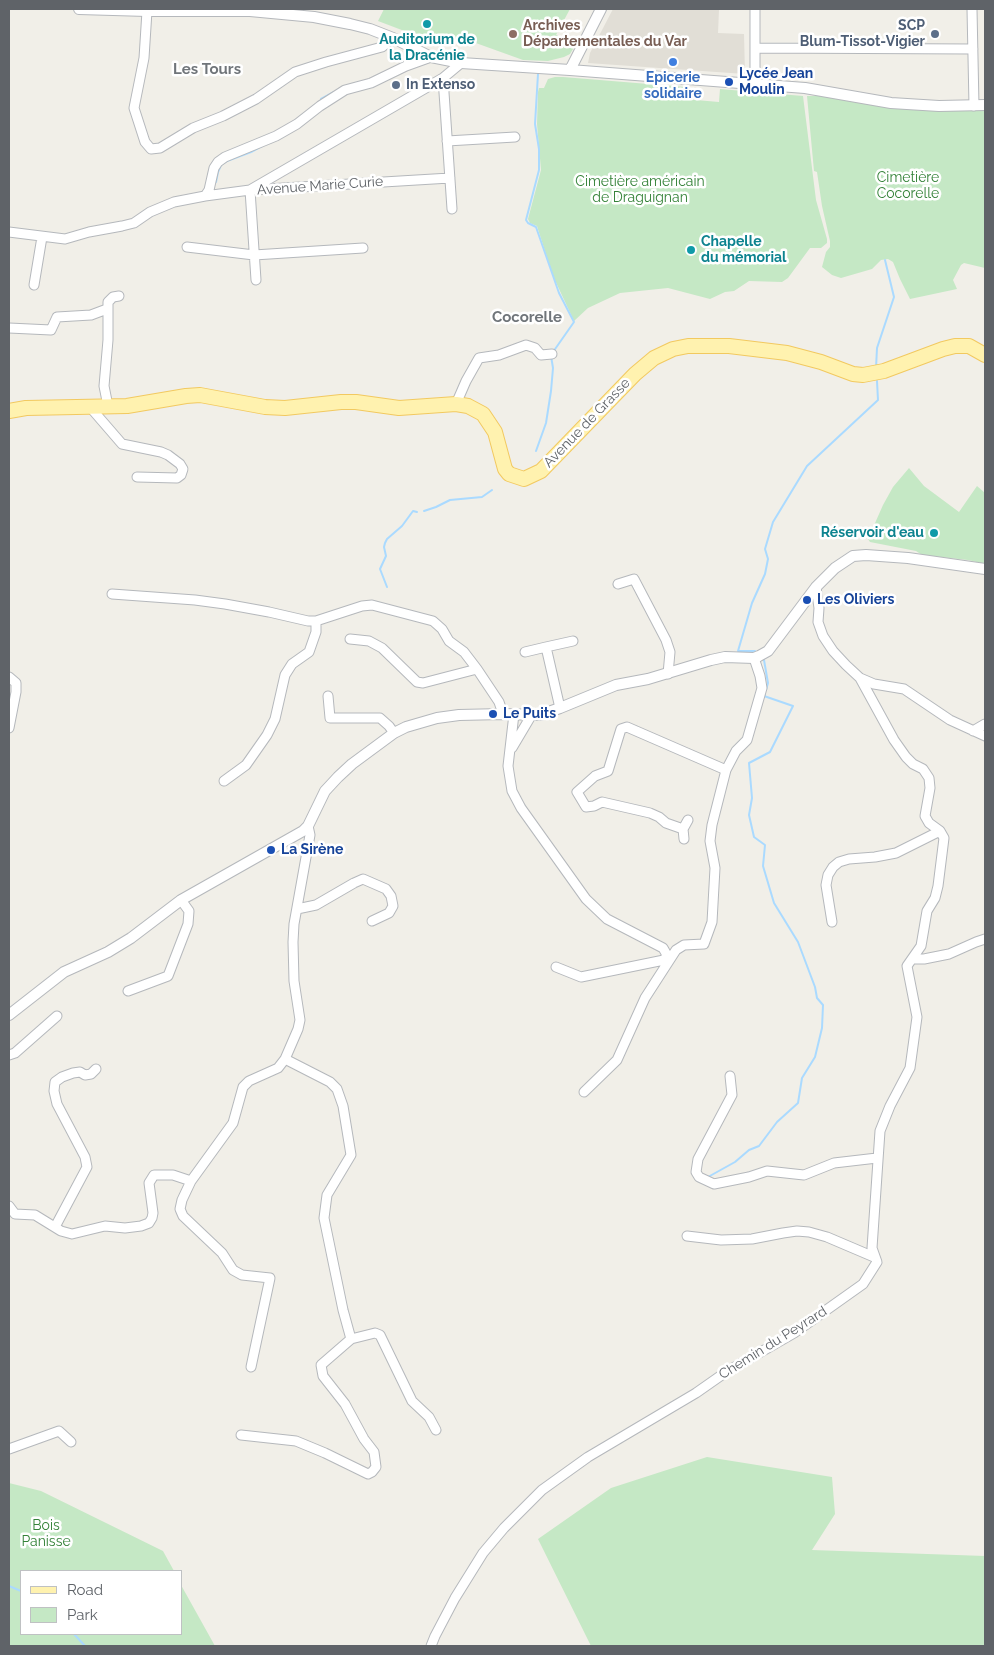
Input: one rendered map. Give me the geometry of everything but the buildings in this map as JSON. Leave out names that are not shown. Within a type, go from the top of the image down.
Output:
[{"type":"main road","name":"Avenue de Grasse","points":[[9,411],[26,408],[127,406],[200,395],[265,407],[285,408],[341,402],[356,402],[399,408],[456,404],[468,406],[483,414],[495,432],[505,469],[509,474],[524,479],[541,471],[635,374],[654,358],[673,349],[688,346],[715,346],[787,353],[821,362],[853,374],[863,375],[884,371],[956,346],[969,346],[985,354]]},
{"type":"street","points":[[79,9],[146,11],[250,10],[314,17],[350,24],[393,38],[428,55],[461,63],[805,88],[891,103],[985,105]]},
{"type":"street","points":[[570,70],[601,9]]},
{"type":"street","points":[[755,9],[755,84]]},
{"type":"street","points":[[972,9],[974,106]]},
{"type":"street","points":[[146,11],[144,58],[134,108],[145,142],[151,149],[160,148],[193,128],[223,116],[256,99],[295,72],[382,46],[393,38]]},
{"type":"street","points":[[755,48],[973,49]]},
{"type":"street","points":[[208,196],[214,168],[225,157],[276,136],[298,124],[320,106],[345,90],[371,83],[428,55]]},
{"type":"street","points":[[9,232],[65,239],[134,223],[150,212],[174,202],[250,190],[443,78],[461,63]]},
{"type":"street","points":[[443,78],[452,209]]},
{"type":"street","points":[[447,141],[515,137]]},
{"type":"street","name":"Avenue Marie Curie","points":[[256,280],[250,190],[450,178]]},
{"type":"street","points":[[34,285],[42,237]]},
{"type":"street","points":[[187,247],[254,254],[363,248]]},
{"type":"street","points":[[108,406],[104,386],[108,340],[107,324],[109,312],[107,309],[108,302],[113,297],[119,296]]},
{"type":"street","points":[[9,328],[52,330],[57,317],[91,315],[107,309]]},
{"type":"street","points":[[456,404],[479,358],[499,355],[526,345],[535,348],[541,354],[550,355]]},
{"type":"street","points":[[90,407],[122,444],[161,452],[180,464],[182,469],[181,475],[177,478],[137,478]]},
{"type":"street","points":[[9,1015],[64,972],[108,952],[181,900],[303,831],[308,826],[325,791],[338,777],[352,764],[394,733],[413,724],[458,715],[540,715],[607,688],[668,674],[711,660],[754,658],[768,651],[816,587],[853,556],[866,555],[918,559],[985,570]]},
{"type":"street","points":[[618,584],[634,579],[666,640],[670,652],[668,674]]},
{"type":"street","points":[[816,587],[819,608],[818,622],[823,636],[833,651],[860,678],[894,740],[906,757],[913,764],[923,769],[929,778],[930,788],[925,816],[929,823],[940,831],[896,853],[849,859],[839,862],[833,867],[828,875],[826,885],[832,922]]},
{"type":"street","points":[[112,594],[196,600],[269,612],[308,621],[316,621],[366,605],[381,606],[434,621],[442,629],[449,641],[464,652],[509,714],[508,766],[512,791],[586,899],[607,919],[663,948],[667,955],[664,960],[581,977],[556,967]]},
{"type":"street","points":[[224,781],[246,765],[267,736],[275,719],[288,669],[309,652],[316,632],[316,621]]},
{"type":"street","points":[[350,640],[369,641],[382,648],[417,682],[423,683],[476,669]]},
{"type":"street","points":[[525,652],[573,641]]},
{"type":"street","points":[[546,647],[560,708]]},
{"type":"street","points":[[584,1092],[617,1060],[645,998],[676,950],[684,945],[704,944],[712,922],[715,868],[710,840],[712,825],[726,770],[736,752],[747,740],[762,688],[754,658]]},
{"type":"street","points":[[9,677],[16,683],[16,692],[9,728]]},
{"type":"street","points":[[860,678],[874,684],[904,689],[950,720],[985,736]]},
{"type":"street","points":[[328,696],[330,718],[380,718],[394,733]]},
{"type":"street","points":[[509,752],[531,716]]},
{"type":"street","points":[[973,731],[985,724]]},
{"type":"street","points":[[683,829],[666,823],[659,817],[650,814],[602,802],[586,807],[577,792],[595,776],[608,771],[621,728],[628,727],[726,770]]},
{"type":"street","points":[[684,839],[683,829],[688,820]]},
{"type":"street","points":[[251,1367],[270,1278],[242,1275],[233,1270],[222,1253],[183,1216],[180,1209],[191,1181],[232,1123],[243,1087],[249,1081],[278,1068],[286,1059],[298,1030],[300,1020],[292,957],[294,924],[310,835],[308,826]]},
{"type":"street","name":"Chemin du Peyrard","points":[[432,1646],[435,1636],[455,1598],[483,1553],[504,1528],[542,1490],[588,1458],[696,1393],[726,1372],[794,1333],[863,1284],[877,1262],[872,1248],[880,1131],[890,1106],[910,1068],[917,1017],[908,966],[921,946],[927,910],[938,886],[944,838],[940,831]]},
{"type":"street","points":[[297,909],[316,905],[363,879],[386,889],[391,896],[393,906],[389,913],[372,921]]},
{"type":"street","points":[[128,991],[168,976],[188,924],[189,911],[181,900]]},
{"type":"street","points":[[914,959],[949,954],[985,939]]},
{"type":"street","points":[[9,1055],[15,1053],[57,1016]]},
{"type":"street","points":[[286,1059],[330,1082],[337,1090],[343,1106],[351,1155],[327,1195],[324,1218],[351,1340]]},
{"type":"street","points":[[55,1227],[87,1167],[85,1158],[57,1104],[54,1091],[55,1082],[62,1077],[80,1072],[85,1075],[91,1074],[96,1069]]},
{"type":"street","points":[[730,1076],[732,1095],[698,1159],[696,1172],[699,1177],[714,1184],[749,1177],[767,1171],[804,1174],[834,1163],[877,1158]]},
{"type":"street","points":[[9,1206],[15,1214],[35,1215],[55,1227],[72,1234],[105,1226],[125,1228],[141,1226],[149,1223],[153,1213],[149,1183],[154,1176],[173,1175],[191,1181]]},
{"type":"street","points":[[687,1236],[721,1240],[744,1239],[798,1231],[809,1232],[827,1237],[874,1257]]},
{"type":"street","points":[[241,1435],[296,1441],[368,1474],[372,1472],[376,1467],[374,1452],[364,1439],[345,1404],[323,1376],[321,1365],[351,1340],[375,1333],[380,1335],[412,1401],[429,1417],[436,1430]]},
{"type":"street","points":[[9,1449],[58,1431],[71,1442]]},
{"type":"shaded area","points":[[613,9],[746,9],[719,10],[718,33],[744,34],[745,74],[588,63],[590,53]]},
{"type":"green space","points":[[384,9],[570,9],[556,35],[576,44],[570,54],[564,57],[548,61],[523,60],[473,42],[407,32],[378,21]]},
{"type":"green space","name":"Cimetière américain de Draguignan","points":[[563,77],[685,87],[684,99],[719,102],[720,89],[803,96],[816,200],[827,243],[821,248],[810,248],[788,278],[782,282],[749,281],[734,291],[725,292],[710,299],[668,288],[620,293],[588,308],[574,321],[553,276],[537,226],[530,223],[528,219],[541,170],[537,124],[538,92],[539,88],[544,88],[548,79]]},
{"type":"green space","name":"Cimetière Cocorelle","points":[[820,94],[956,110],[985,110],[985,268],[964,263],[953,280],[957,289],[910,299],[893,262],[888,259],[881,260],[872,269],[841,278],[832,275],[822,267],[826,252],[830,247],[830,241],[817,172],[814,171],[807,96]]},
{"type":"green space","points":[[909,468],[924,486],[959,512],[977,486],[985,493],[985,564],[968,560],[922,555],[916,551],[870,542],[868,539],[883,505],[893,487]]},
{"type":"green space","points":[[707,1457],[832,1477],[835,1514],[812,1550],[985,1556],[985,1646],[591,1646],[538,1539],[611,1488]]},
{"type":"green space","name":"Bois Panisse","points":[[9,1483],[41,1491],[163,1551],[173,1570],[20,1570],[20,1635],[182,1635],[182,1587],[215,1646],[9,1646]]},
{"type":"waterway","points":[[538,74],[535,124],[539,149],[539,170],[526,220],[536,227],[559,293],[574,322],[553,352]]},
{"type":"waterway","points":[[321,99],[334,92]]},
{"type":"waterway","points":[[216,182],[221,165],[262,146]]},
{"type":"waterway","points":[[876,368],[877,348],[894,297],[885,260]]},
{"type":"waterway","points":[[536,451],[546,423],[553,368],[551,356]]},
{"type":"waterway","points":[[755,651],[738,651],[752,603],[765,574],[768,559],[765,549],[773,522],[807,466],[878,400],[877,381]]},
{"type":"waterway","points":[[424,511],[450,500],[482,497],[492,490]]},
{"type":"waterway","points":[[387,587],[380,569],[386,556],[385,543],[402,526],[413,511],[417,512]]},
{"type":"waterway","points":[[764,660],[768,683],[766,690]]},
{"type":"waterway","points":[[708,1177],[735,1162],[749,1150],[759,1146],[777,1122],[798,1103],[802,1078],[815,1057],[822,1028],[823,1005],[817,998],[815,987],[798,942],[774,903],[763,866],[765,845],[754,837],[749,815],[752,798],[749,763],[770,752],[793,706],[765,695]]},
{"type":"waterway","points":[[9,1586],[20,1591]]},
{"type":"waterway","points":[[75,1635],[85,1646]]},
{"type":"place","name":"Auditorium de la Dracénie","points":[[427,24]]},
{"type":"place","name":"Archives Départementales du Var","points":[[513,34]]},
{"type":"place","name":"SCP Blum-Tissot-Vigier","points":[[935,34]]},
{"type":"place","name":"Epicerie solidaire","points":[[673,62]]},
{"type":"place","name":"Lycée Jean Moulin","points":[[729,82]]},
{"type":"place","name":"In Extenso","points":[[396,85]]},
{"type":"place","name":"Chapelle du mémorial","points":[[691,250]]},
{"type":"place","name":"Réservoir d'eau","points":[[934,533]]},
{"type":"place","name":"Les Oliviers","points":[[807,600]]},
{"type":"place","name":"Le Puits","points":[[493,714]]},
{"type":"place","name":"La Sirène","points":[[271,850]]},
{"type":"district","name":"Les Tours","points":[[207,69]]},
{"type":"district","name":"Cocorelle","points":[[527,317]]}]
